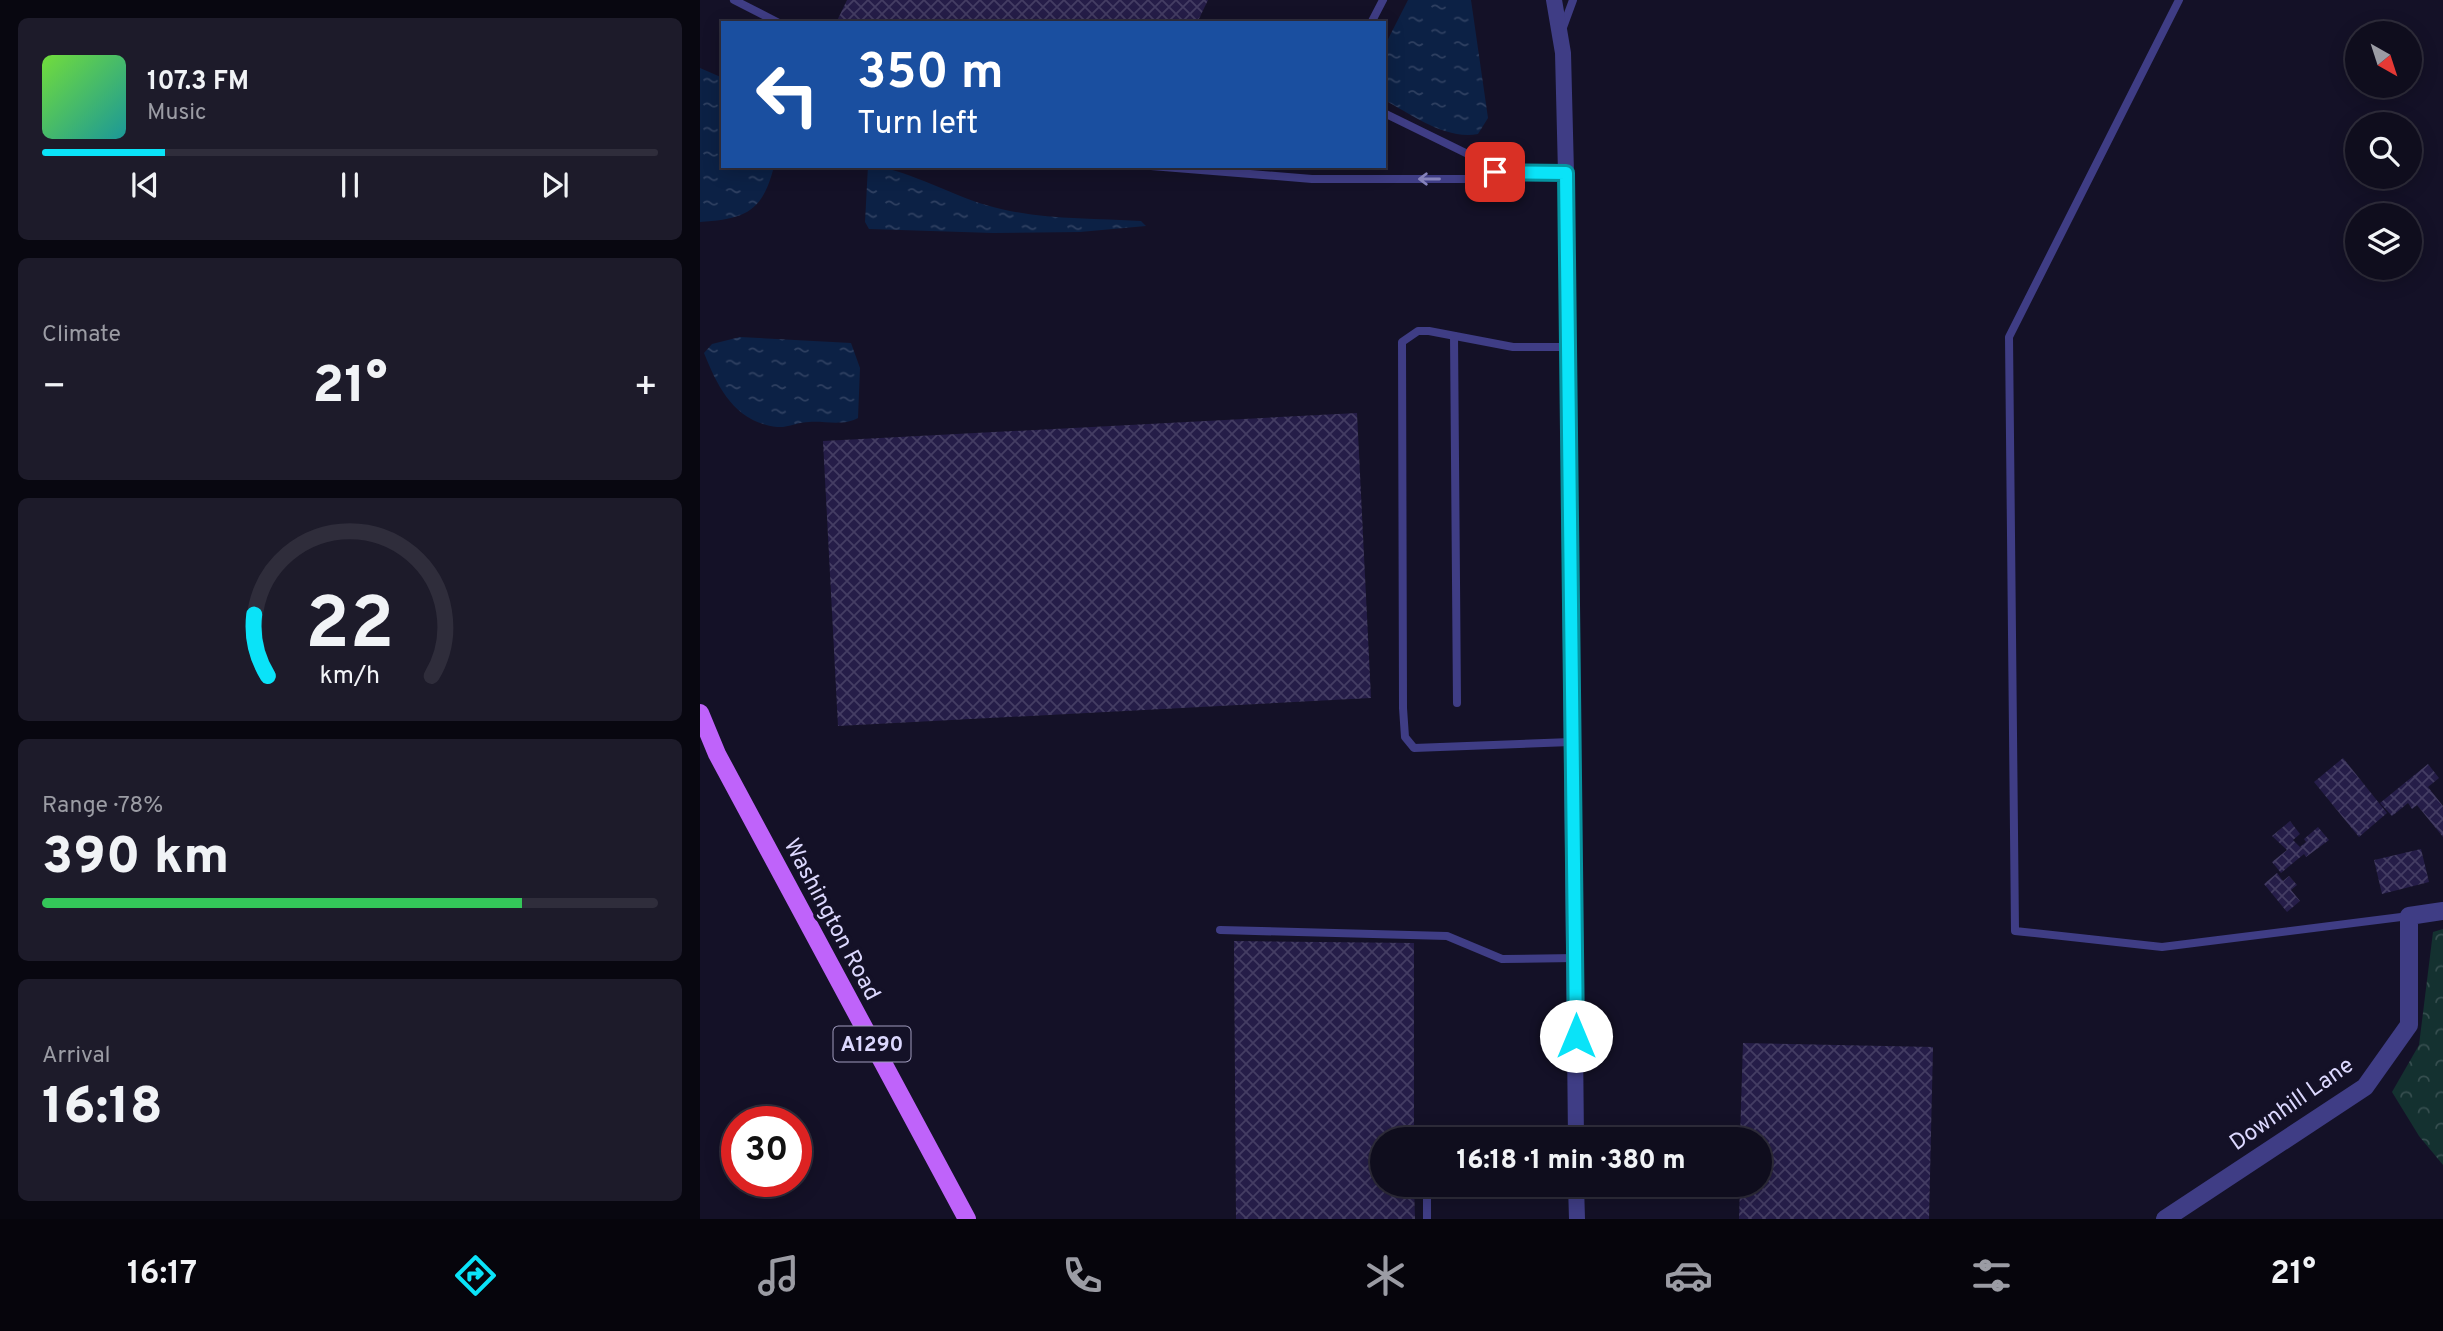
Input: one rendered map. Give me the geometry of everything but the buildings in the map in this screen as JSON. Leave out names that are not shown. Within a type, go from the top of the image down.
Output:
[{"type":"main road","name":"Washington Road","points":[[700,713],[716,754],[967,1219]]},
{"type":"street","points":[[1554,0],[1561,31],[1566,173],[1576,1127]]},
{"type":"street","points":[[2409,916],[2443,911]]},
{"type":"street","name":"Downhill Lane","points":[[2165,1219],[2365,1087],[2409,1025],[2409,916]]},
{"type":"street","points":[[1577,1197],[1577,1219]]},
{"type":"lane","points":[[734,0],[775,21]]},
{"type":"lane","points":[[1372,21],[1383,0]]},
{"type":"lane","points":[[1561,31],[1573,0]]},
{"type":"lane","points":[[2179,0],[2009,337],[2015,931],[2162,947],[2409,916]]},
{"type":"lane","points":[[1386,114],[1480,159],[1495,172]]},
{"type":"lane","points":[[1180,168],[1351,180],[1483,179],[1495,172],[1566,173]]},
{"type":"lane","points":[[1566,347],[1513,347],[1418,331],[1402,342],[1405,737],[1414,748],[1571,741]]},
{"type":"lane","points":[[1454,336],[1457,703]]},
{"type":"lane","points":[[1220,930],[1447,936],[1502,959],[1576,958]]},
{"type":"lane","points":[[1427,1197],[1427,1219]]},
{"type":"green space","points":[[2443,929],[2443,1165],[2419,1136],[2392,1092],[2419,1045],[2433,932]]},
{"type":"water","points":[[1408,0],[1471,0],[1488,118],[1478,134],[1466,135],[1441,130],[1386,101],[1386,43]]},
{"type":"water","points":[[700,68],[721,77],[721,168],[773,168],[764,194],[750,210],[729,218],[700,222]]},
{"type":"water","points":[[868,168],[884,168],[1005,210],[1063,218],[1141,221],[1146,226],[1080,232],[993,233],[869,229],[865,222]]},
{"type":"water","points":[[740,337],[851,343],[860,368],[858,418],[847,422],[805,422],[777,427],[762,424],[739,411],[715,379],[704,353],[712,344]]},
{"type":"route","points":[[1495,172],[1566,173],[1570,714],[1576,1036]]}]
